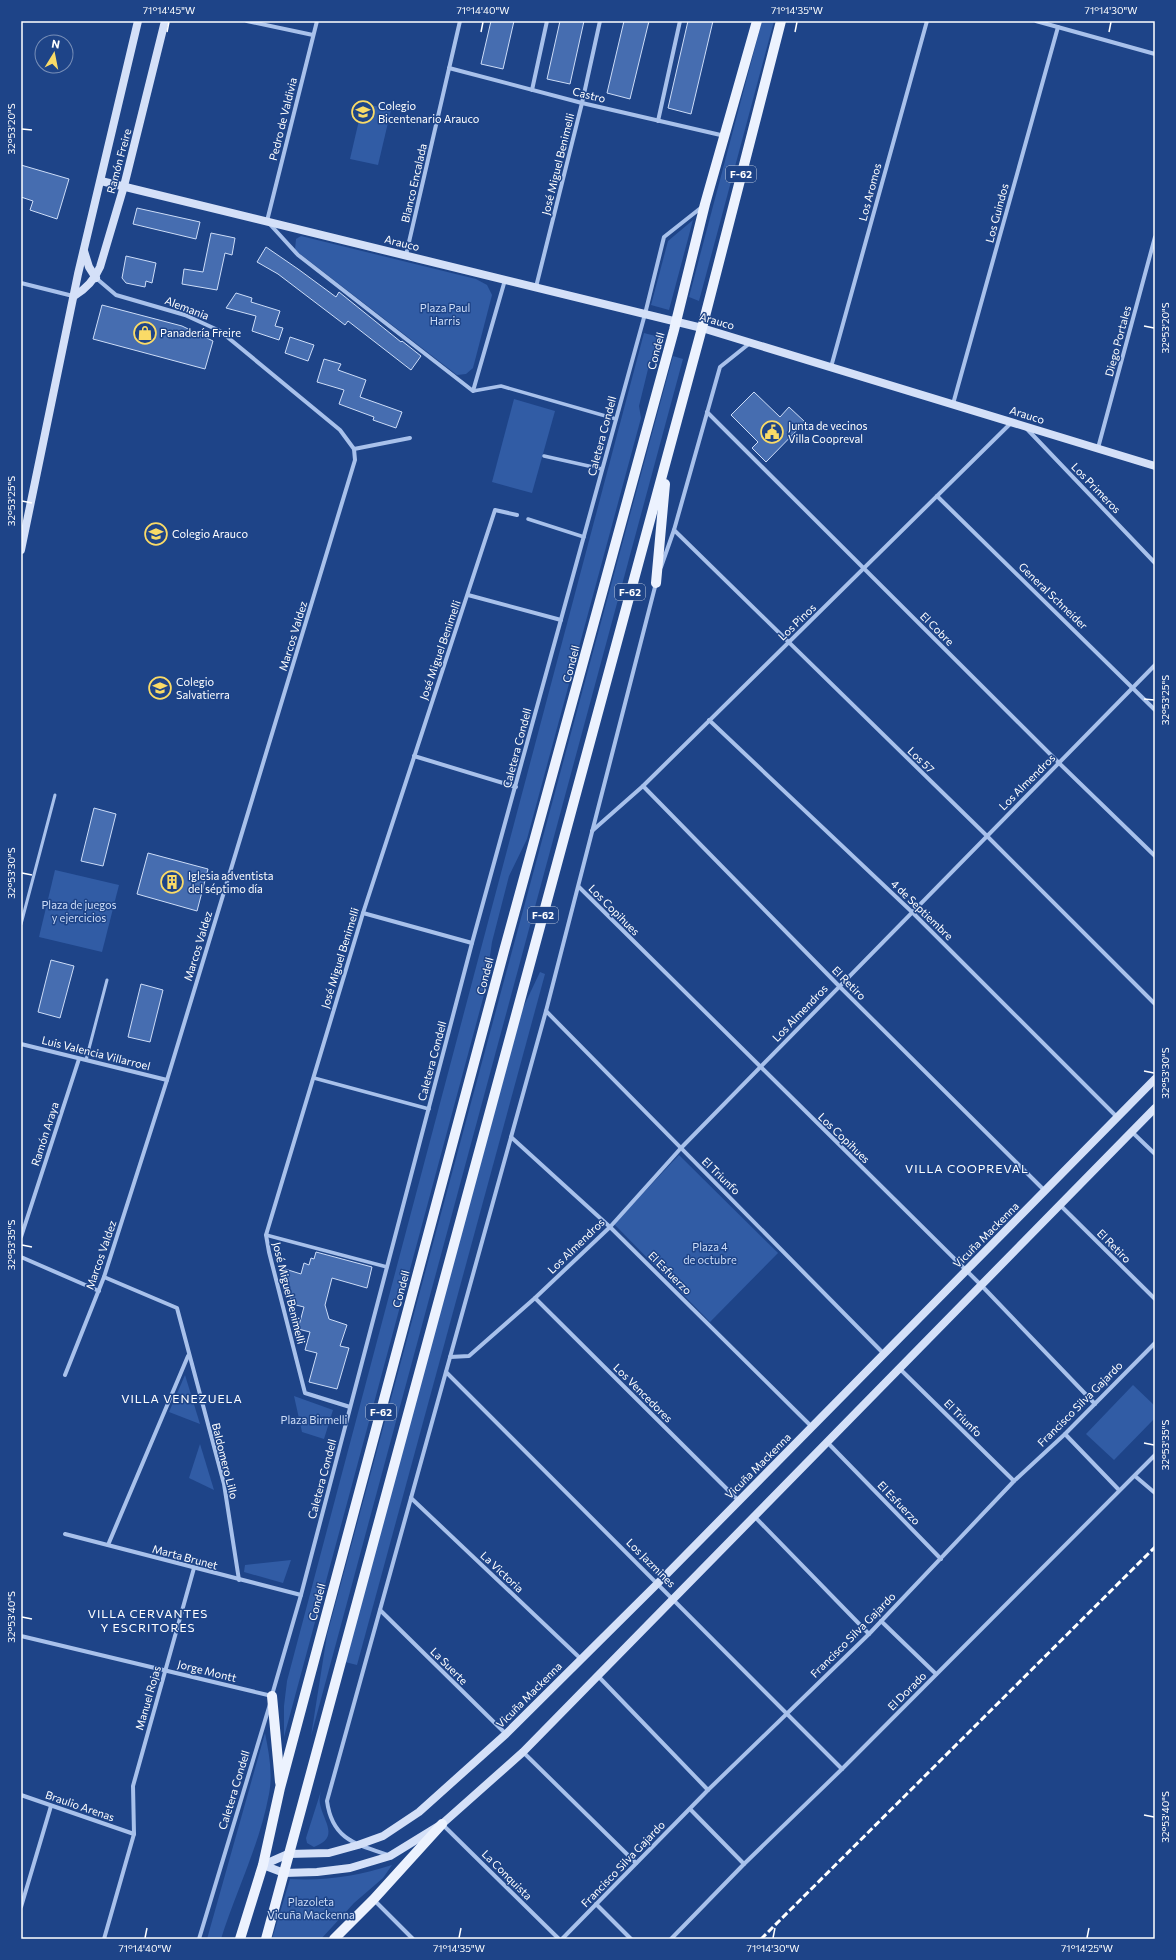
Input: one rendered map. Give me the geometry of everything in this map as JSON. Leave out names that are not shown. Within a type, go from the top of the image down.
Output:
[{"type":"main road","name":"Ramón Freire","points":[[21,550],[84,248],[138,21]]},
{"type":"main road","name":"Ramón Freire","points":[[96,278],[124,186],[165,21]]},
{"type":"main road","name":"Condell","points":[[240,1939],[263,1865],[280,1788],[502,958],[676,321],[705,204],[726,137],[757,21]]},
{"type":"main road","name":"F-62","points":[[266,1939],[702,328],[781,21]]},
{"type":"main road","name":"Arauco","points":[[101,181],[702,328],[1155,466]]},
{"type":"main road","points":[[74,296],[84,290],[96,278],[89,267],[84,248]]},
{"type":"main road","points":[[656,583],[667,457]]},
{"type":"main road","points":[[21,528],[30,506]]},
{"type":"main road","name":"Vicuña Mackenna","points":[[263,1865],[288,1854],[329,1853],[358,1846],[383,1836],[419,1812],[506,1734],[658,1583],[1155,1079]]},
{"type":"main road","points":[[334,1939],[373,1900],[442,1824],[523,1752],[1155,1108]]},
{"type":"main road","points":[[272,1696],[280,1788]]},
{"type":"main road","points":[[263,1865],[284,1873],[350,1868],[390,1856],[442,1824]]},
{"type":"street","points":[[247,21],[313,35]]},
{"type":"street","name":"Pedro de Valdivia","points":[[267,221],[316,21]]},
{"type":"street","name":"Blanco Encalada","points":[[406,255],[460,21]]},
{"type":"street","points":[[532,90],[547,21]]},
{"type":"street","name":"José Miguel Benimelli","points":[[536,287],[582,103],[600,21]]},
{"type":"street","points":[[658,121],[680,21]]},
{"type":"street","name":"Los Aromos","points":[[831,367],[927,21]]},
{"type":"street","points":[[1036,21],[1155,54]]},
{"type":"street","name":"Los Guindos","points":[[953,404],[1058,27]]},
{"type":"street","name":"Castro","points":[[450,68],[582,103],[726,137]]},
{"type":"street","name":"Caletera Condell","points":[[199,1939],[301,1595],[472,943],[645,314],[664,237],[705,204]]},
{"type":"street","points":[[267,221],[298,254],[473,391],[501,386],[616,419]]},
{"type":"street","name":"Diego Portales","points":[[1098,448],[1155,237]]},
{"type":"street","name":"Alemania","points":[[96,278],[103,286],[116,296],[185,315],[220,331],[340,430],[354,449]]},
{"type":"street","points":[[473,391],[505,280]]},
{"type":"street","points":[[21,283],[74,296]]},
{"type":"street","points":[[390,1856],[358,1846],[341,1835],[333,1824],[328,1813],[326,1801],[546,1011],[656,583],[674,530],[720,367],[750,343]]},
{"type":"street","name":"El Cobre","points":[[708,412],[1059,763],[1155,856]]},
{"type":"street","name":"Los Pinos","points":[[592,832],[643,786],[1012,422]]},
{"type":"street","name":"Los Primeros","points":[[1024,426],[1155,563]]},
{"type":"street","points":[[354,449],[410,438]]},
{"type":"street","name":"Marcos Valdez","points":[[65,1375],[104,1277],[167,1080],[351,476],[355,460],[354,449]]},
{"type":"street","points":[[544,456],[602,469]]},
{"type":"street","name":"General Schneider","points":[[937,496],[1155,710]]},
{"type":"street","name":"José Miguel Benimelli","points":[[350,1407],[305,1393],[266,1236],[363,913],[495,510],[516,515]]},
{"type":"street","points":[[528,519],[584,537]]},
{"type":"street","name":"Los 57","points":[[674,530],[986,835],[1155,1004]]},
{"type":"street","points":[[468,595],[561,620]]},
{"type":"street","name":"Los Almendros","points":[[450,1357],[469,1356],[535,1298],[610,1227],[681,1148],[986,835],[1155,665]]},
{"type":"street","name":"4 de Septiembre","points":[[710,720],[912,912],[1117,1117]]},
{"type":"street","points":[[414,756],[516,787]]},
{"type":"street","name":"El Retiro","points":[[643,786],[839,986],[1045,1191]]},
{"type":"street","name":"Los Copihues","points":[[579,887],[760,1068],[981,1285],[1095,1404]]},
{"type":"street","points":[[363,913],[472,943]]},
{"type":"street","name":"El Triunfo","points":[[546,1011],[884,1354]]},
{"type":"street","name":"Luis Valencia Villarroel","points":[[21,1044],[167,1080]]},
{"type":"street","name":"Ramón Araya","points":[[21,1238],[79,1058]]},
{"type":"street","points":[[314,1078],[429,1109]]},
{"type":"street","points":[[1132,1132],[1155,1154]]},
{"type":"street","name":"El Esfuerzo","points":[[511,1137],[610,1227],[812,1427]]},
{"type":"street","name":"El Retiro","points":[[1060,1205],[1155,1299]]},
{"type":"street","points":[[266,1236],[387,1267]]},
{"type":"street","points":[[21,1257],[99,1291]]},
{"type":"street","name":"Baldomero Lillo","points":[[104,1277],[177,1308],[224,1484],[239,1580]]},
{"type":"street","name":"Los Vencedores","points":[[535,1298],[739,1501]]},
{"type":"street","name":"Francisco Silva Gajardo","points":[[562,1939],[708,1790],[869,1634],[1014,1481],[1065,1434],[1155,1342]]},
{"type":"street","points":[[108,1545],[189,1356]]},
{"type":"street","name":"El Triunfo","points":[[900,1369],[1014,1481]]},
{"type":"street","name":"Los Jazmines","points":[[446,1372],[842,1769]]},
{"type":"street","points":[[1065,1434],[1119,1490]]},
{"type":"street","name":"El Esfuerzo","points":[[827,1442],[941,1559]]},
{"type":"street","name":"El Dorado","points":[[672,1939],[744,1864],[842,1769],[1155,1455]]},
{"type":"street","points":[[1134,1476],[1155,1493]]},
{"type":"street","name":"La Victoria","points":[[410,1498],[581,1659]]},
{"type":"street","points":[[754,1516],[869,1634]]},
{"type":"street","name":"Marta Brunet","points":[[65,1534],[301,1595]]},
{"type":"street","name":"Manuel Rojas","points":[[104,1939],[134,1834],[133,1786],[194,1568]]},
{"type":"street","name":"La Suerte","points":[[380,1610],[506,1734]]},
{"type":"street","points":[[881,1621],[936,1674]]},
{"type":"street","name":"Jorge Montt","points":[[21,1636],[272,1696]]},
{"type":"street","points":[[598,1676],[708,1790]]},
{"type":"street","points":[[523,1752],[636,1863]]},
{"type":"street","name":"Braulio Arenas","points":[[21,1795],[134,1834]]},
{"type":"street","points":[[21,1907],[51,1806]]},
{"type":"street","points":[[690,1809],[744,1864]]},
{"type":"street","name":"La Conquista","points":[[442,1824],[559,1939]]},
{"type":"street","points":[[373,1900],[414,1939]]},
{"type":"street","points":[[596,1904],[631,1939]]},
{"type":"lane","points":[[21,924],[55,796]]},
{"type":"lane","points":[[86,1060],[107,980]]},
{"type":"green space","points":[[762,21],[774,21],[699,301],[689,297]]},
{"type":"green space","points":[[363,103],[391,110],[378,165],[350,159]]},
{"type":"green space","points":[[693,220],[669,310],[651,305],[668,241]]},
{"type":"green space","name":"Plaza Paul Harris","points":[[301,236],[476,279],[487,285],[492,295],[473,368],[466,374],[457,375],[295,250],[296,239]]},
{"type":"green space","points":[[644,333],[663,338],[659,354],[649,365],[639,406],[641,418],[527,839],[509,876],[492,942],[485,991],[284,1737],[284,1706],[287,1681]]},
{"type":"green space","points":[[673,356],[683,359],[311,1736],[327,1635]]},
{"type":"green space","points":[[514,399],[555,411],[532,493],[492,482]]},
{"type":"green space","name":"Plaza de juegos y ejercicios","points":[[55,870],[119,885],[102,952],[39,937]]},
{"type":"green space","points":[[540,972],[545,974],[357,1665],[345,1662],[522,1010]]},
{"type":"green space","name":"Plaza 4 de octubre","points":[[679,1155],[778,1253],[710,1322],[614,1224]]},
{"type":"green space","points":[[185,1375],[200,1424],[169,1412]]},
{"type":"green space","points":[[1133,1385],[1155,1406],[1155,1418],[1114,1460],[1086,1434]]},
{"type":"green space","name":"Plaza Birmelli","points":[[294,1396],[333,1410],[324,1439],[302,1432]]},
{"type":"green space","points":[[200,1444],[214,1490],[189,1478]]},
{"type":"green space","points":[[291,1560],[283,1583],[244,1572],[245,1565]]},
{"type":"green space","points":[[265,1733],[271,1779],[260,1831],[221,1939],[207,1939]]},
{"type":"green space","points":[[321,1791],[320,1802],[327,1823],[328,1834],[322,1843],[314,1847],[307,1843],[306,1838]]},
{"type":"green space","name":"Plazoleta Vicuña Mackenna","points":[[392,1865],[383,1878],[354,1903],[321,1939],[272,1939],[290,1879],[342,1877]]},
{"type":"building","points":[[491,21],[514,21],[503,69],[481,64]]},
{"type":"building","points":[[560,21],[584,21],[570,84],[547,79]]},
{"type":"building","points":[[624,21],[649,21],[630,99],[607,93]]},
{"type":"building","points":[[688,21],[713,21],[691,114],[668,108]]},
{"type":"building","points":[[21,165],[69,179],[57,219],[30,210],[33,201],[21,197]]},
{"type":"building","points":[[137,208],[200,222],[196,239],[133,224]]},
{"type":"building","points":[[211,233],[235,238],[232,255],[225,253],[217,290],[182,284],[184,269],[203,272]]},
{"type":"building","points":[[266,247],[336,297],[339,292],[401,342],[402,341],[421,356],[411,370],[348,321],[345,325],[278,274],[257,262]]},
{"type":"building","points":[[126,256],[156,263],[152,283],[146,281],[145,287],[126,283],[122,278]]},
{"type":"building","points":[[236,293],[252,298],[251,302],[280,311],[275,326],[283,328],[279,340],[252,331],[256,316],[226,308]]},
{"type":"building","name":"Panadería Freire","points":[[102,305],[182,326],[213,341],[205,369],[93,339]]},
{"type":"building","points":[[290,337],[314,345],[308,361],[285,353]]},
{"type":"building","points":[[324,359],[341,364],[338,370],[366,380],[360,397],[402,412],[396,428],[373,420],[374,417],[339,404],[344,390],[317,382]]},
{"type":"building","name":"Junta de vecinos Villa Coopreval","points":[[754,392],[780,417],[789,407],[805,422],[766,462],[752,448],[758,442],[731,415]]},
{"type":"building","points":[[94,808],[116,814],[103,866],[81,861]]},
{"type":"building","name":"Iglesia adventista del séptimo día","points":[[148,853],[208,869],[197,911],[137,894]]},
{"type":"building","points":[[51,960],[74,966],[60,1018],[38,1012]]},
{"type":"building","points":[[141,984],[163,990],[150,1042],[128,1037]]},
{"type":"building","points":[[316,1252],[372,1267],[367,1288],[332,1278],[325,1305],[329,1319],[347,1325],[340,1346],[349,1348],[337,1389],[309,1382],[317,1353],[305,1350],[310,1332],[298,1329],[304,1307],[292,1304],[285,1269],[301,1274],[304,1263],[309,1265],[311,1258],[314,1259]]},
{"type":"railway","points":[[761,1939],[1155,1547]]},
{"type":"place","name":"Colegio Bicentenario Arauco","points":[[363,112]]},
{"type":"place","name":"Panadería Freire","points":[[145,333]]},
{"type":"place","name":"Junta de vecinos Villa Coopreval","points":[[772,432]]},
{"type":"place","name":"Colegio Arauco","points":[[156,534]]},
{"type":"place","name":"Colegio Salvatierra","points":[[160,688]]},
{"type":"place","name":"Iglesia adventista del séptimo día","points":[[172,882]]},
{"type":"district","name":"VILLA COOPREVAL","points":[[967,1169]]},
{"type":"district","name":"VILLA VENEZUELA","points":[[182,1399]]},
{"type":"district","name":"VILLA CERVANTES Y ESCRITORES","points":[[148,1621]]}]
